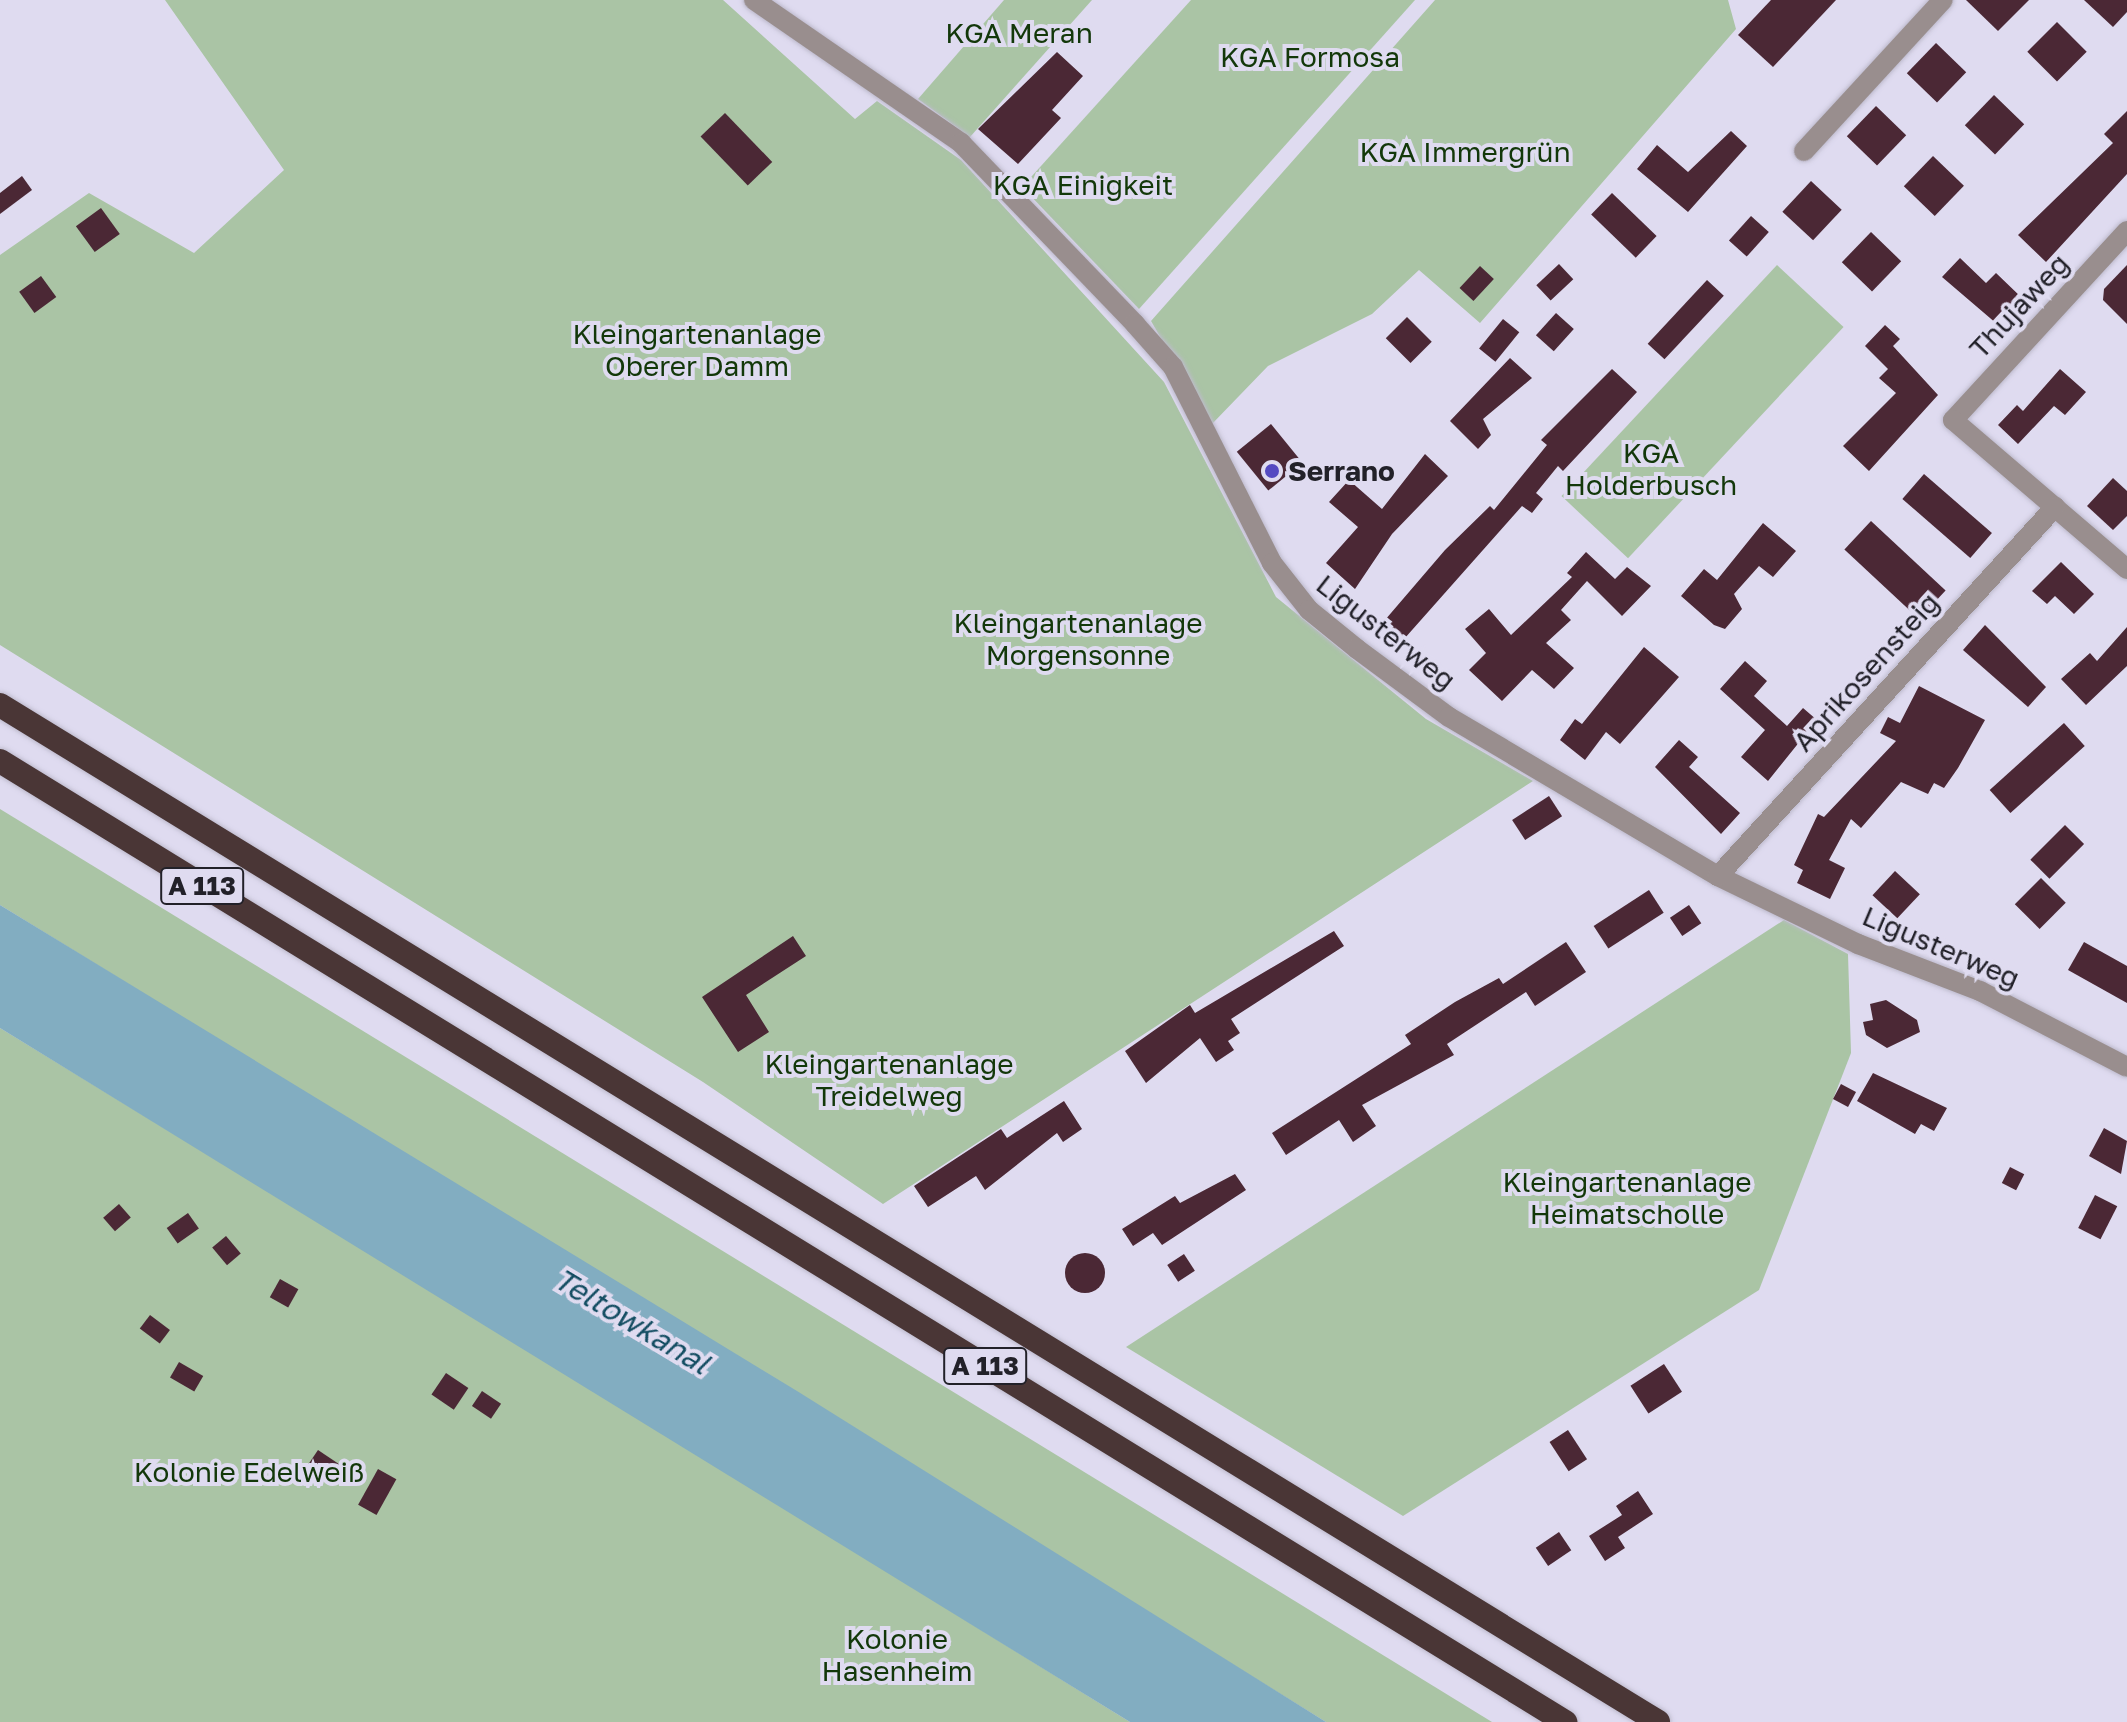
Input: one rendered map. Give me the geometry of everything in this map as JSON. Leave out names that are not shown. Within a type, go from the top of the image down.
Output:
[{"type":"highway","name":"A 113","points":[[0,705],[1658,1722]]},
{"type":"highway","name":"A 113","points":[[0,761],[1565,1722]]},
{"type":"street","name":"Ligusterweg","points":[[754,0],[961,143],[1135,324],[1173,367],[1272,563],[1309,610],[1449,717],[1718,876],[2015,1008],[2127,1067]]},
{"type":"street","points":[[1804,151],[1943,0]]},
{"type":"street","name":"Thujaweg","points":[[2055,507],[1953,420],[2127,231]]},
{"type":"street","name":"Aprikosensteig","points":[[1718,876],[2055,507]]},
{"type":"street","points":[[2055,507],[2127,569]]},
{"type":"green space","points":[[165,0],[723,0],[855,119],[877,101],[961,160],[1164,382],[1276,597],[1426,719],[1533,781],[883,1204],[703,1082],[0,645],[0,255],[89,193],[194,253],[284,170]]},
{"type":"green space","name":"KGA Meran","points":[[1004,0],[1092,0],[970,137],[918,99]]},
{"type":"green space","points":[[1191,0],[1415,0],[1139,309],[1022,187]]},
{"type":"green space","name":"KGA Immergrün","points":[[1435,0],[1728,0],[1736,29],[1480,323],[1419,270],[1372,314],[1268,366],[1211,425],[1151,321]]},
{"type":"green space","name":"KGA Holderbusch","points":[[1777,265],[1844,327],[1628,558],[1561,496]]},
{"type":"green space","points":[[0,809],[1492,1722],[1326,1722],[0,905]]},
{"type":"green space","name":"Kleingartenanlage Heimatscholle","points":[[1784,920],[1848,954],[1851,1053],[1759,1290],[1403,1516],[1126,1347]]},
{"type":"green space","name":"Kolonie Edelweiß","points":[[0,1028],[545,1360],[1130,1722],[0,1722]]},
{"type":"water","name":"Teltowkanal","points":[[0,905],[797,1391],[1326,1722],[1130,1722],[0,1028]]},
{"type":"building","points":[[1771,0],[1836,0],[1773,67],[1738,35]]},
{"type":"building","points":[[1966,0],[2029,0],[1998,31]]},
{"type":"building","points":[[2084,0],[2127,0],[2127,12],[2113,27]]},
{"type":"building","points":[[2057,22],[2087,52],[2057,81],[2027,52]]},
{"type":"building","points":[[1936,43],[1966,72],[1937,102],[1907,73]]},
{"type":"building","points":[[1057,52],[1083,76],[1052,110],[1061,118],[1018,164],[978,129]]},
{"type":"building","points":[[1994,95],[2024,124],[1995,154],[1965,125]]},
{"type":"building","points":[[1876,106],[1906,135],[1877,165],[1847,136]]},
{"type":"building","points":[[2127,111],[2127,174],[2046,262],[2018,235],[2113,143],[2104,134]]},
{"type":"building","points":[[725,113],[772,162],[748,186],[701,137]]},
{"type":"building","points":[[1731,131],[1747,146],[1688,212],[1637,169],[1657,145],[1688,172]]},
{"type":"building","points":[[1933,156],[1964,186],[1935,216],[1904,186]]},
{"type":"building","points":[[22,176],[32,190],[0,214],[0,193]]},
{"type":"building","points":[[1811,181],[1842,210],[1813,240],[1782,212]]},
{"type":"building","points":[[1612,193],[1657,236],[1636,258],[1591,215]]},
{"type":"building","points":[[101,208],[120,234],[95,252],[76,226]]},
{"type":"building","points":[[1751,216],[1769,232],[1747,257],[1729,241]]},
{"type":"building","points":[[1871,232],[1901,261],[1872,291],[1842,262]]},
{"type":"building","points":[[1960,258],[1986,283],[1996,273],[2022,298],[1997,324],[1942,277]]},
{"type":"building","points":[[1559,264],[1573,279],[1551,301],[1536,285]]},
{"type":"building","points":[[2127,265],[2127,324],[2103,300],[2104,289]]},
{"type":"building","points":[[1480,266],[1494,279],[1473,301],[1460,288]]},
{"type":"building","points":[[41,276],[56,297],[34,313],[19,292]]},
{"type":"building","points":[[1707,280],[1724,296],[1664,359],[1648,344]]},
{"type":"building","points":[[1556,313],[1574,329],[1554,351],[1536,335]]},
{"type":"building","points":[[1407,317],[1432,342],[1411,363],[1386,338]]},
{"type":"building","points":[[1503,319],[1519,332],[1495,362],[1479,349]]},
{"type":"building","points":[[1885,325],[1900,339],[1893,346],[1938,395],[1869,471],[1843,446],[1896,393],[1879,378],[1888,369],[1865,346]]},
{"type":"building","points":[[1510,358],[1532,378],[1483,419],[1491,435],[1478,449],[1450,421]]},
{"type":"building","points":[[1612,369],[1637,392],[1563,471],[1558,466],[1536,493],[1543,499],[1532,513],[1522,506],[1397,647],[1379,627],[1445,550],[1490,506],[1494,510],[1547,445],[1541,440]]},
{"type":"building","points":[[2060,369],[2086,392],[2065,415],[2054,406],[2018,444],[1998,425],[2017,405],[2023,411]]},
{"type":"building","points":[[1271,424],[1302,463],[1268,491],[1237,452]]},
{"type":"building","points":[[1425,454],[1448,476],[1392,534],[1355,589],[1326,563],[1358,527],[1329,502],[1349,480],[1382,509]]},
{"type":"building","points":[[1924,474],[1992,533],[1970,558],[1902,499]]},
{"type":"building","points":[[2113,478],[2127,491],[2127,516],[2113,530],[2087,506]]},
{"type":"building","points":[[1871,521],[1946,591],[1919,619],[1844,550]]},
{"type":"building","points":[[1763,523],[1796,551],[1773,577],[1759,566],[1734,594],[1742,609],[1725,629],[1714,625],[1681,596],[1704,569],[1717,580]]},
{"type":"building","points":[[1586,552],[1615,579],[1627,567],[1651,586],[1622,616],[1587,581],[1561,610],[1571,620],[1546,643],[1574,668],[1554,689],[1532,670],[1502,701],[1469,670],[1486,653],[1465,629],[1489,609],[1511,635],[1572,577],[1567,573]]},
{"type":"building","points":[[2061,562],[2094,594],[2074,614],[2055,596],[2047,604],[2032,591]]},
{"type":"building","points":[[1985,625],[2046,687],[2028,707],[1963,650]]},
{"type":"building","points":[[2127,627],[2127,666],[2086,705],[2061,679],[2090,653],[2097,661]]},
{"type":"building","points":[[1644,647],[1679,677],[1620,744],[1606,732],[1585,760],[1560,740],[1575,719],[1582,724]]},
{"type":"building","points":[[1745,661],[1767,681],[1754,696],[1787,726],[1803,708],[1817,720],[1768,781],[1741,757],[1765,730],[1720,689]]},
{"type":"building","points":[[1919,686],[1985,720],[1958,768],[1944,788],[1934,783],[1928,794],[1901,782],[1861,828],[1851,819],[1829,860],[1845,868],[1830,899],[1797,883],[1803,870],[1794,865],[1818,814],[1824,817],[1896,741],[1880,733],[1888,717],[1900,723]]},
{"type":"building","points":[[2064,723],[2085,746],[2010,813],[1990,790]]},
{"type":"building","points":[[1679,740],[1698,757],[1689,767],[1740,813],[1721,834],[1655,767]]},
{"type":"building","points":[[1549,796],[1562,816],[1525,840],[1512,820]]},
{"type":"building","points":[[2065,825],[2084,844],[2049,879],[2030,860]]},
{"type":"building","points":[[1895,871],[1920,894],[1897,918],[1872,895]]},
{"type":"building","points":[[2041,878],[2066,903],[2040,929],[2015,904]]},
{"type":"building","points":[[1649,890],[1664,913],[1608,949],[1594,926]]},
{"type":"building","points":[[1689,905],[1701,923],[1682,936],[1670,918]]},
{"type":"building","points":[[1334,931],[1344,946],[1231,1019],[1240,1033],[1228,1041],[1234,1050],[1216,1062],[1200,1038],[1146,1083],[1125,1051],[1190,1005],[1195,1013]]},
{"type":"building","points":[[793,936],[806,956],[746,995],[769,1032],[738,1052],[702,997]]},
{"type":"building","points":[[1566,942],[1586,972],[1535,1006],[1526,992],[1447,1044],[1454,1055],[1362,1105],[1376,1126],[1353,1142],[1339,1120],[1286,1155],[1272,1133],[1411,1044],[1405,1035],[1455,1002],[1499,978],[1503,984]]},
{"type":"building","points":[[2084,942],[2127,966],[2127,1003],[2068,970]]},
{"type":"building","points":[[1886,1000],[1917,1020],[1920,1032],[1887,1048],[1866,1035],[1863,1022],[1873,1020],[1870,1004]]},
{"type":"building","points":[[1873,1073],[1947,1108],[1934,1131],[1921,1124],[1915,1134],[1857,1101]]},
{"type":"building","points":[[1841,1084],[1856,1092],[1848,1107],[1833,1099]]},
{"type":"building","points":[[1064,1101],[1082,1129],[1063,1142],[1057,1133],[985,1190],[976,1176],[928,1207],[914,1186],[1001,1129],[1007,1138]]},
{"type":"building","points":[[2104,1128],[2127,1141],[2121,1174],[2089,1156]]},
{"type":"building","points":[[2010,1167],[2024,1174],[2016,1190],[2002,1183]]},
{"type":"building","points":[[1235,1174],[1246,1190],[1162,1245],[1153,1233],[1133,1246],[1122,1229],[1175,1196],[1180,1203]]},
{"type":"building","points":[[2095,1195],[2117,1206],[2100,1239],[2078,1228]]},
{"type":"building","points":[[119,1204],[131,1218],[115,1231],[103,1218]]},
{"type":"building","points":[[188,1213],[199,1229],[178,1243],[167,1228]]},
{"type":"building","points":[[226,1236],[241,1254],[227,1265],[212,1248]]},
{"type":"building","points":[[1085,1253],[1099,1259],[1105,1273],[1099,1287],[1085,1293],[1071,1287],[1065,1273],[1071,1259]]},
{"type":"building","points":[[1184,1254],[1195,1271],[1178,1282],[1167,1265]]},
{"type":"building","points":[[280,1279],[298,1289],[288,1308],[270,1297]]},
{"type":"building","points":[[150,1315],[170,1330],[160,1344],[140,1329]]},
{"type":"building","points":[[179,1362],[203,1376],[194,1392],[170,1378]]},
{"type":"building","points":[[1664,1364],[1682,1392],[1648,1413],[1630,1386]]},
{"type":"building","points":[[446,1373],[468,1388],[454,1410],[431,1395]]},
{"type":"building","points":[[482,1391],[501,1404],[491,1419],[472,1406]]},
{"type":"building","points":[[1568,1430],[1587,1459],[1569,1471],[1550,1442]]},
{"type":"building","points":[[318,1450],[340,1465],[329,1482],[307,1467]]},
{"type":"building","points":[[378,1469],[396,1479],[376,1515],[358,1505]]},
{"type":"building","points":[[1638,1491],[1653,1514],[1618,1537],[1625,1548],[1605,1561],[1589,1536],[1622,1515],[1616,1506]]},
{"type":"building","points":[[1559,1532],[1571,1550],[1548,1566],[1536,1548]]},
{"type":"place","name":"Serrano","points":[[1272,471]]},
{"type":"park label","name":"KGA Formosa","points":[[1310,57]]},
{"type":"park label","name":"KGA Einigkeit","points":[[1083,185]]},
{"type":"park label","name":"Kleingartenanlage Oberer Damm","points":[[697,350]]},
{"type":"park label","name":"Kleingartenanlage Morgensonne","points":[[1078,639]]},
{"type":"park label","name":"Kleingartenanlage Treidelweg","points":[[889,1080]]},
{"type":"park label","name":"Kolonie Hasenheim","points":[[897,1655]]}]
